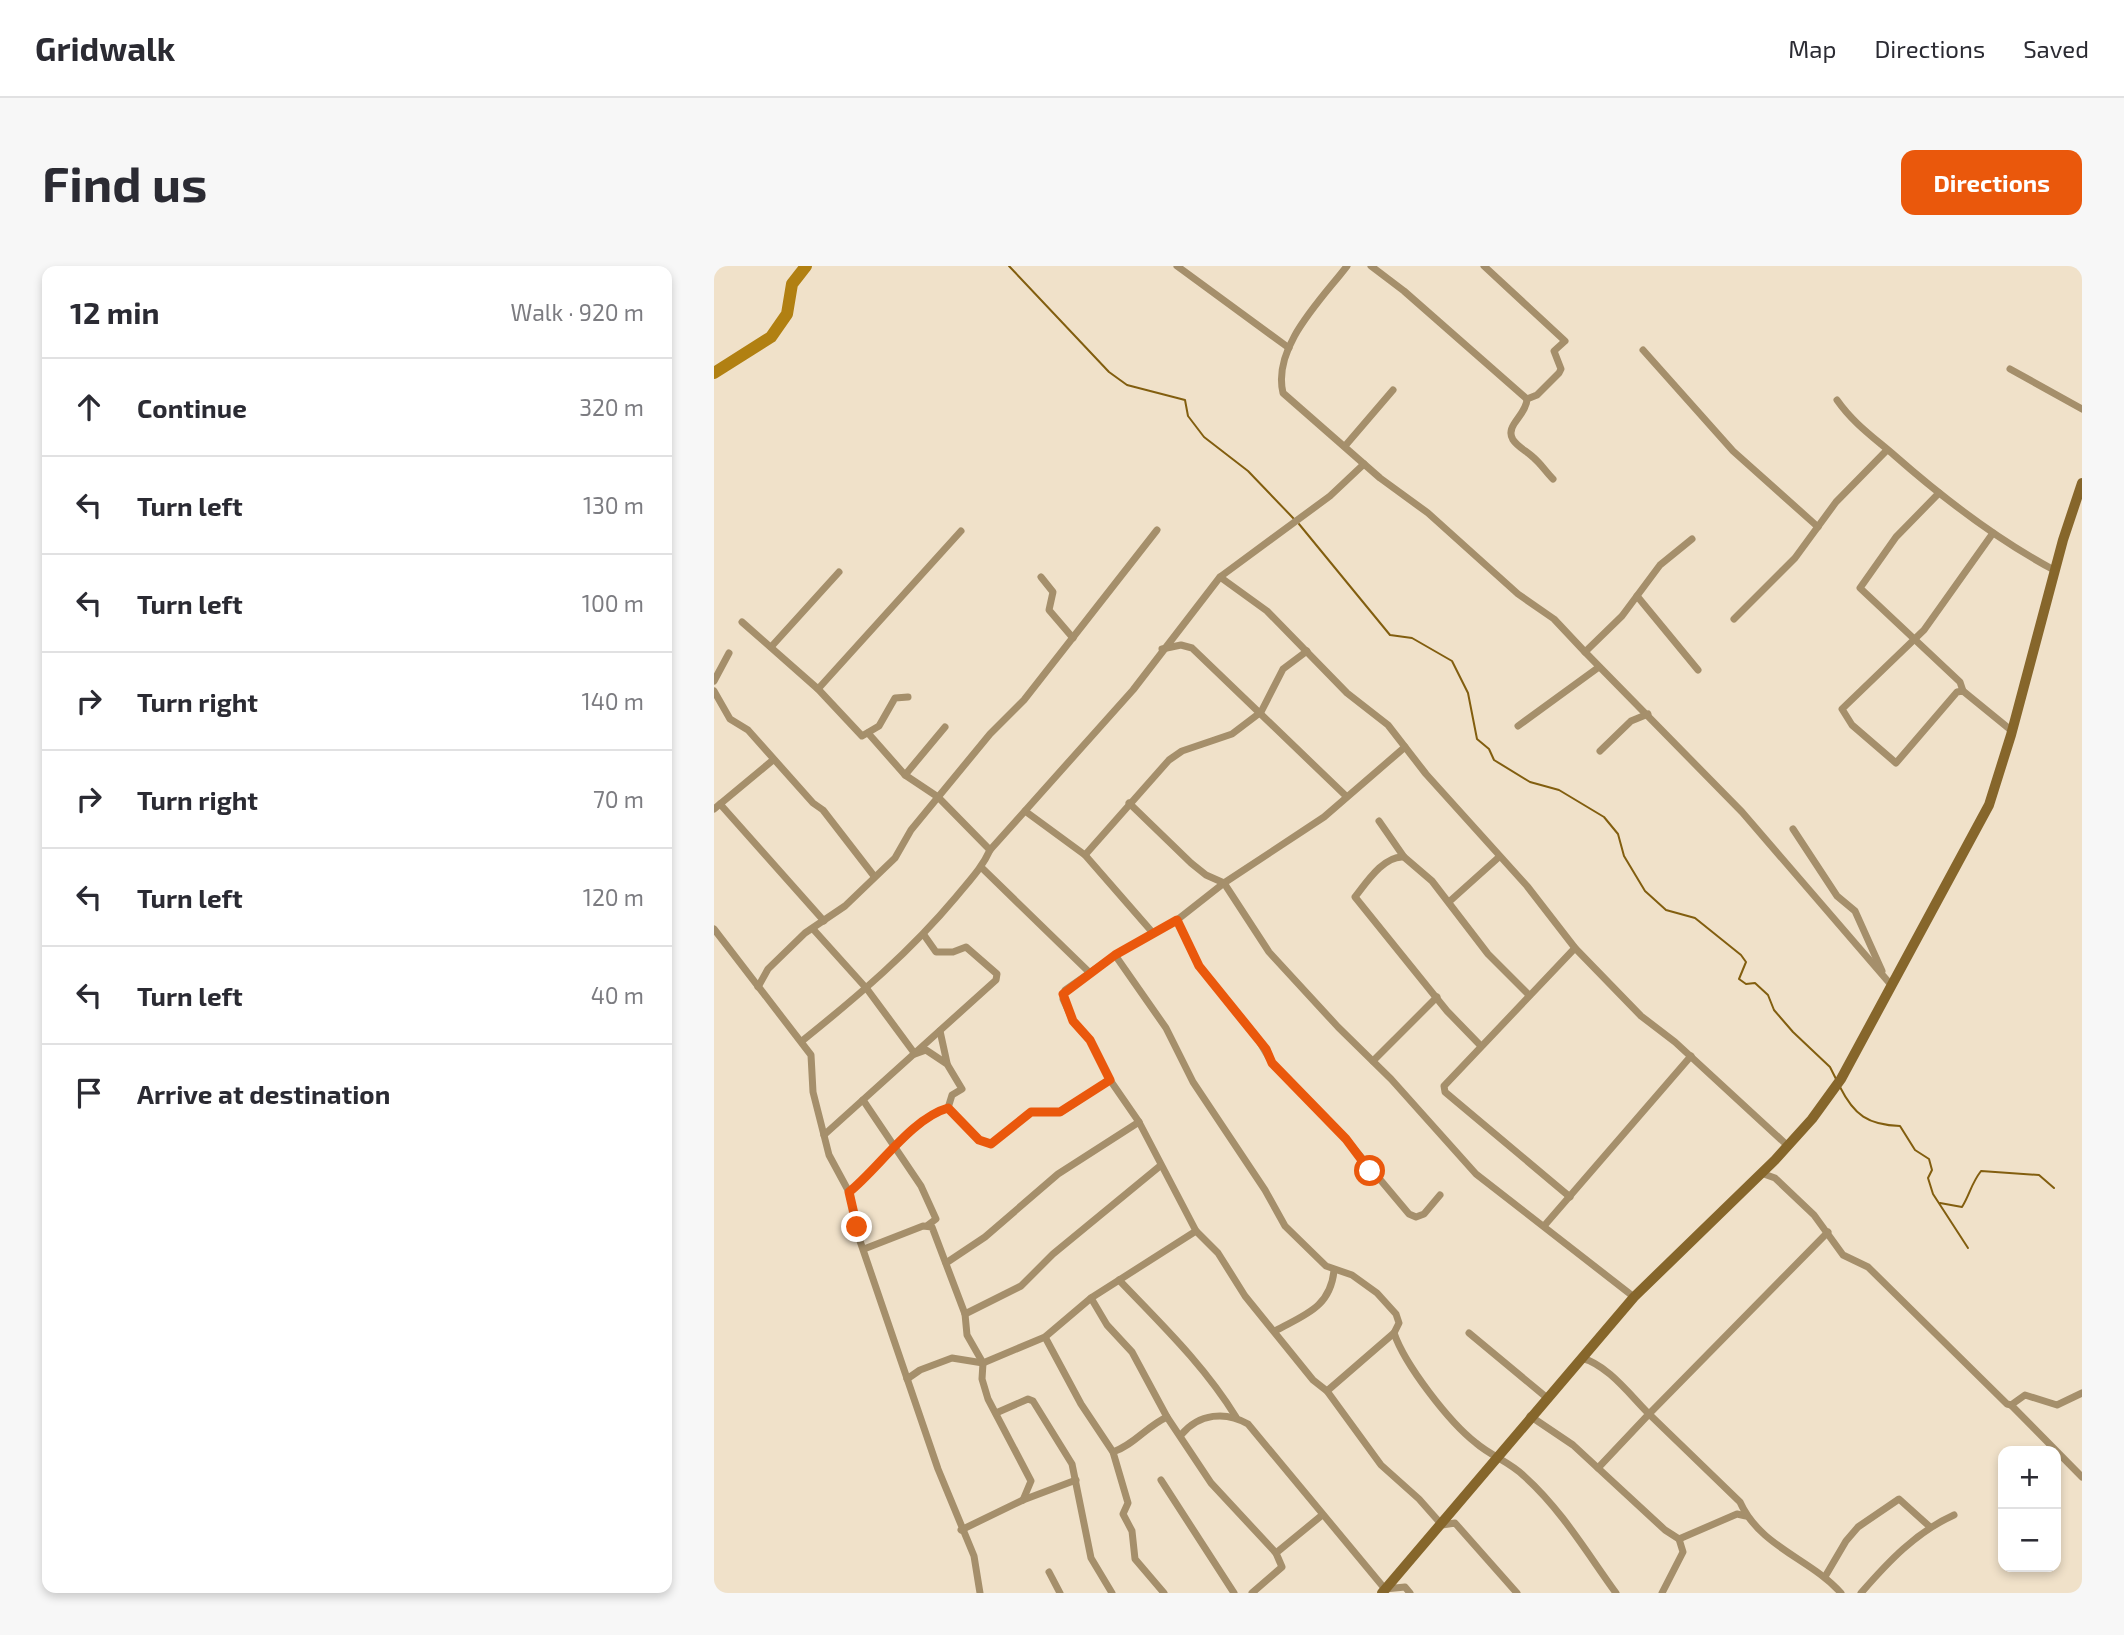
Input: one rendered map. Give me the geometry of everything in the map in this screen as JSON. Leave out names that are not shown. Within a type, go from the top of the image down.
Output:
[{"type":"main road","points":[[1383,1591],[1442,1525],[1580,1357],[1634,1297],[1775,1160],[1833,1090],[1893,987],[1989,805],[2012,731],[2054,570],[2082,483]]},
{"type":"street","points":[[1177,266],[1289,348]]},
{"type":"street","points":[[1348,266],[1289,348],[1279,377],[1283,393],[1364,464],[1428,513],[1518,594],[1554,619],[1742,812],[1893,987]]},
{"type":"street","points":[[1371,266],[1404,290],[1527,399]]},
{"type":"street","points":[[1484,266],[1565,341],[1554,351],[1559,373],[1537,395],[1527,399]]},
{"type":"street","points":[[1643,350],[1733,451],[1818,527]]},
{"type":"street","points":[[2010,369],[2082,409]]},
{"type":"street","points":[[1345,446],[1393,390]]},
{"type":"street","points":[[1527,399],[1510,436],[1517,446],[1534,458],[1553,479]]},
{"type":"street","points":[[1837,400],[1852,421],[1939,494],[2020,552],[2054,570]]},
{"type":"street","points":[[1734,619],[1795,558],[1818,527],[1887,450]]},
{"type":"street","points":[[802,1041],[867,989],[924,935],[982,868],[990,849],[1133,690],[1161,649],[1220,576],[1330,496],[1364,464]]},
{"type":"street","points":[[1939,494],[1896,537],[1860,588],[1960,682],[1963,691],[2012,731]]},
{"type":"street","points":[[758,987],[768,969],[813,929],[845,906],[895,858],[911,831],[938,797],[1024,700],[1157,530]]},
{"type":"street","points":[[818,689],[961,531]]},
{"type":"street","points":[[1963,691],[1957,692],[1896,763],[1852,725],[1842,709],[1913,637],[1924,630],[1993,533]]},
{"type":"street","points":[[1585,652],[1622,616],[1660,565],[1692,539]]},
{"type":"street","points":[[771,647],[839,572]]},
{"type":"street","points":[[1220,576],[1267,611],[1348,693],[1388,725],[1499,857],[1527,886],[1575,948],[1641,1016],[1691,1056],[1788,1146]]},
{"type":"street","points":[[1041,577],[1053,592],[1049,610],[1073,638]]},
{"type":"street","points":[[1637,596],[1698,670]]},
{"type":"street","points":[[742,622],[818,689],[862,736],[879,726],[895,698],[908,697]]},
{"type":"street","points":[[1161,649],[1181,645],[1192,648],[1346,796]]},
{"type":"street","points":[[1085,855],[1170,760],[1182,751],[1231,734],[1261,712],[1283,670],[1307,651]]},
{"type":"street","points":[[714,681],[729,653]]},
{"type":"street","points":[[1518,726],[1599,667]]},
{"type":"street","points":[[714,691],[724,712],[748,730],[772,760],[823,810],[874,876]]},
{"type":"street","points":[[1024,700],[1032,704]]},
{"type":"street","points":[[1600,751],[1631,721],[1648,714]]},
{"type":"street","points":[[905,775],[945,727]]},
{"type":"street","points":[[868,733],[905,775],[938,797],[990,849]]},
{"type":"street","points":[[1405,747],[1324,817],[1224,883],[1177,920],[1115,955],[1065,990],[1063,999],[1073,1021],[1090,1040],[1110,1080],[1139,1122],[1196,1231],[1218,1253],[1245,1296],[1313,1380],[1327,1391],[1381,1465],[1419,1499],[1442,1525],[1455,1523],[1517,1593]]},
{"type":"street","points":[[772,760],[717,806],[824,921]]},
{"type":"street","points":[[1129,803],[1198,869],[1224,883],[1269,952],[1476,1174],[1634,1297]]},
{"type":"street","points":[[1025,811],[1085,855],[1153,933]]},
{"type":"street","points":[[1379,821],[1404,857],[1450,901],[1488,954],[1528,994]]},
{"type":"street","points":[[1793,830],[1837,895],[1855,911],[1885,978]]},
{"type":"street","points":[[1404,857],[1391,859],[1355,897],[1480,1045]]},
{"type":"street","points":[[1450,901],[1499,857]]},
{"type":"street","points":[[982,868],[1090,973]]},
{"type":"street","points":[[1177,920],[1199,966],[1266,1049],[1272,1063],[1346,1139],[1409,1214],[1416,1217],[1424,1214],[1440,1195]]},
{"type":"street","points":[[714,929],[811,1055],[813,1092],[829,1156],[849,1192],[864,1249],[907,1379],[961,1530],[978,1566],[980,1593]]},
{"type":"street","points":[[813,929],[867,989],[915,1054]]},
{"type":"street","points":[[824,1135],[996,980],[997,974],[966,947],[953,952],[936,952],[924,935]]},
{"type":"street","points":[[1570,1197],[1445,1092],[1447,1081],[1575,948]]},
{"type":"street","points":[[1115,955],[1166,1028],[1193,1082],[1265,1190],[1285,1226],[1334,1271],[1352,1275],[1377,1293],[1399,1318],[1394,1333],[1327,1391]]},
{"type":"street","points":[[1373,1062],[1437,997]]},
{"type":"street","points":[[849,1192],[921,1124],[948,1108],[952,1095],[961,1089],[947,1064],[940,1031]]},
{"type":"street","points":[[915,1054],[926,1050],[947,1064]]},
{"type":"street","points":[[1544,1226],[1691,1056]]},
{"type":"street","points":[[948,1108],[979,1140],[991,1144],[1031,1112],[1060,1112],[1110,1080]]},
{"type":"street","points":[[863,1100],[921,1186],[936,1219],[928,1225],[864,1249]]},
{"type":"street","points":[[946,1263],[999,1227],[1058,1174],[1139,1122]]},
{"type":"street","points":[[1775,1160],[1775,1178]]},
{"type":"street","points":[[965,1314],[1021,1286],[1053,1254],[1160,1166]]},
{"type":"street","points":[[1761,1174],[1775,1178],[1828,1232],[1843,1255],[1868,1267],[2082,1477]]},
{"type":"street","points":[[928,1225],[932,1227],[965,1314],[967,1335],[983,1363],[982,1379],[1031,1481],[1023,1500]]},
{"type":"street","points":[[907,1379],[920,1370],[952,1358],[983,1363],[1045,1337],[1091,1298],[1196,1231]]},
{"type":"street","points":[[1598,1468],[1828,1232]]},
{"type":"street","points":[[1275,1331],[1319,1306],[1330,1292],[1334,1271]]},
{"type":"street","points":[[1119,1280],[1188,1350],[1236,1417]]},
{"type":"street","points":[[1091,1298],[1107,1325],[1132,1352],[1167,1417],[1181,1434],[1211,1483],[1276,1553],[1282,1567],[1252,1593]]},
{"type":"street","points":[[1394,1333],[1399,1348],[1423,1384],[1472,1441],[1497,1455],[1523,1475],[1560,1513],[1616,1593]]},
{"type":"street","points":[[1469,1333],[1546,1397]]},
{"type":"street","points":[[1045,1337],[1081,1404],[1112,1452],[1128,1503],[1123,1514],[1132,1531],[1135,1559],[1164,1593]]},
{"type":"street","points":[[1580,1357],[1599,1366],[1740,1503],[1746,1516],[1803,1565],[1826,1575],[1841,1593]]},
{"type":"street","points":[[2011,1405],[2021,1395],[2057,1405],[2082,1393]]},
{"type":"street","points":[[996,1412],[1028,1399],[1033,1401],[1072,1464],[1091,1558],[1112,1593]]},
{"type":"street","points":[[1181,1434],[1205,1418],[1223,1414],[1248,1424],[1271,1448],[1321,1516],[1383,1591],[1405,1587],[1410,1593]]},
{"type":"street","points":[[1530,1416],[1573,1445],[1665,1530],[1679,1539],[1683,1552],[1662,1593]]},
{"type":"street","points":[[1112,1452],[1124,1448],[1153,1423],[1167,1417]]},
{"type":"street","points":[[961,1530],[1023,1500],[1076,1480]]},
{"type":"street","points":[[1161,1480],[1234,1593]]},
{"type":"street","points":[[1826,1575],[1846,1541],[1858,1527],[1899,1499],[1929,1526]]},
{"type":"street","points":[[1679,1539],[1737,1514],[1746,1516]]},
{"type":"street","points":[[1861,1593],[1876,1574],[1929,1526],[1954,1515]]},
{"type":"street","points":[[1276,1553],[1321,1516]]},
{"type":"street","points":[[1049,1572],[1060,1593]]},
{"type":"waterway","points":[[714,373],[771,337],[787,314],[792,284],[806,266]]},
{"type":"waterway","points":[[1009,266],[1109,372],[1127,385],[1185,400],[1188,416],[1204,437],[1248,471],[1295,520]]},
{"type":"waterway","points":[[1299,524],[1390,635],[1412,638],[1452,661],[1468,693],[1477,739],[1489,749],[1494,760],[1530,782],[1559,790],[1604,817],[1618,834],[1624,856],[1645,891],[1666,910],[1695,918],[1741,955],[1746,962],[1739,979],[1746,984],[1755,983],[1768,995],[1774,1010],[1830,1067],[1836,1079]]},
{"type":"waterway","points":[[1840,1087],[1851,1105],[1863,1117],[1900,1126],[1915,1150],[1929,1159],[1932,1170],[1928,1178],[1933,1194],[1968,1248]]},
{"type":"waterway","points":[[1940,1203],[1962,1207],[1981,1171],[2039,1175],[2054,1188]]},
{"type":"route","points":[[857,1227],[849,1192],[921,1124],[938,1112],[948,1108],[979,1140],[991,1144],[1031,1112],[1060,1112],[1110,1080],[1090,1040],[1073,1021],[1063,994],[1115,955],[1177,920],[1199,966],[1266,1049],[1272,1063],[1346,1139],[1370,1171]]}]
